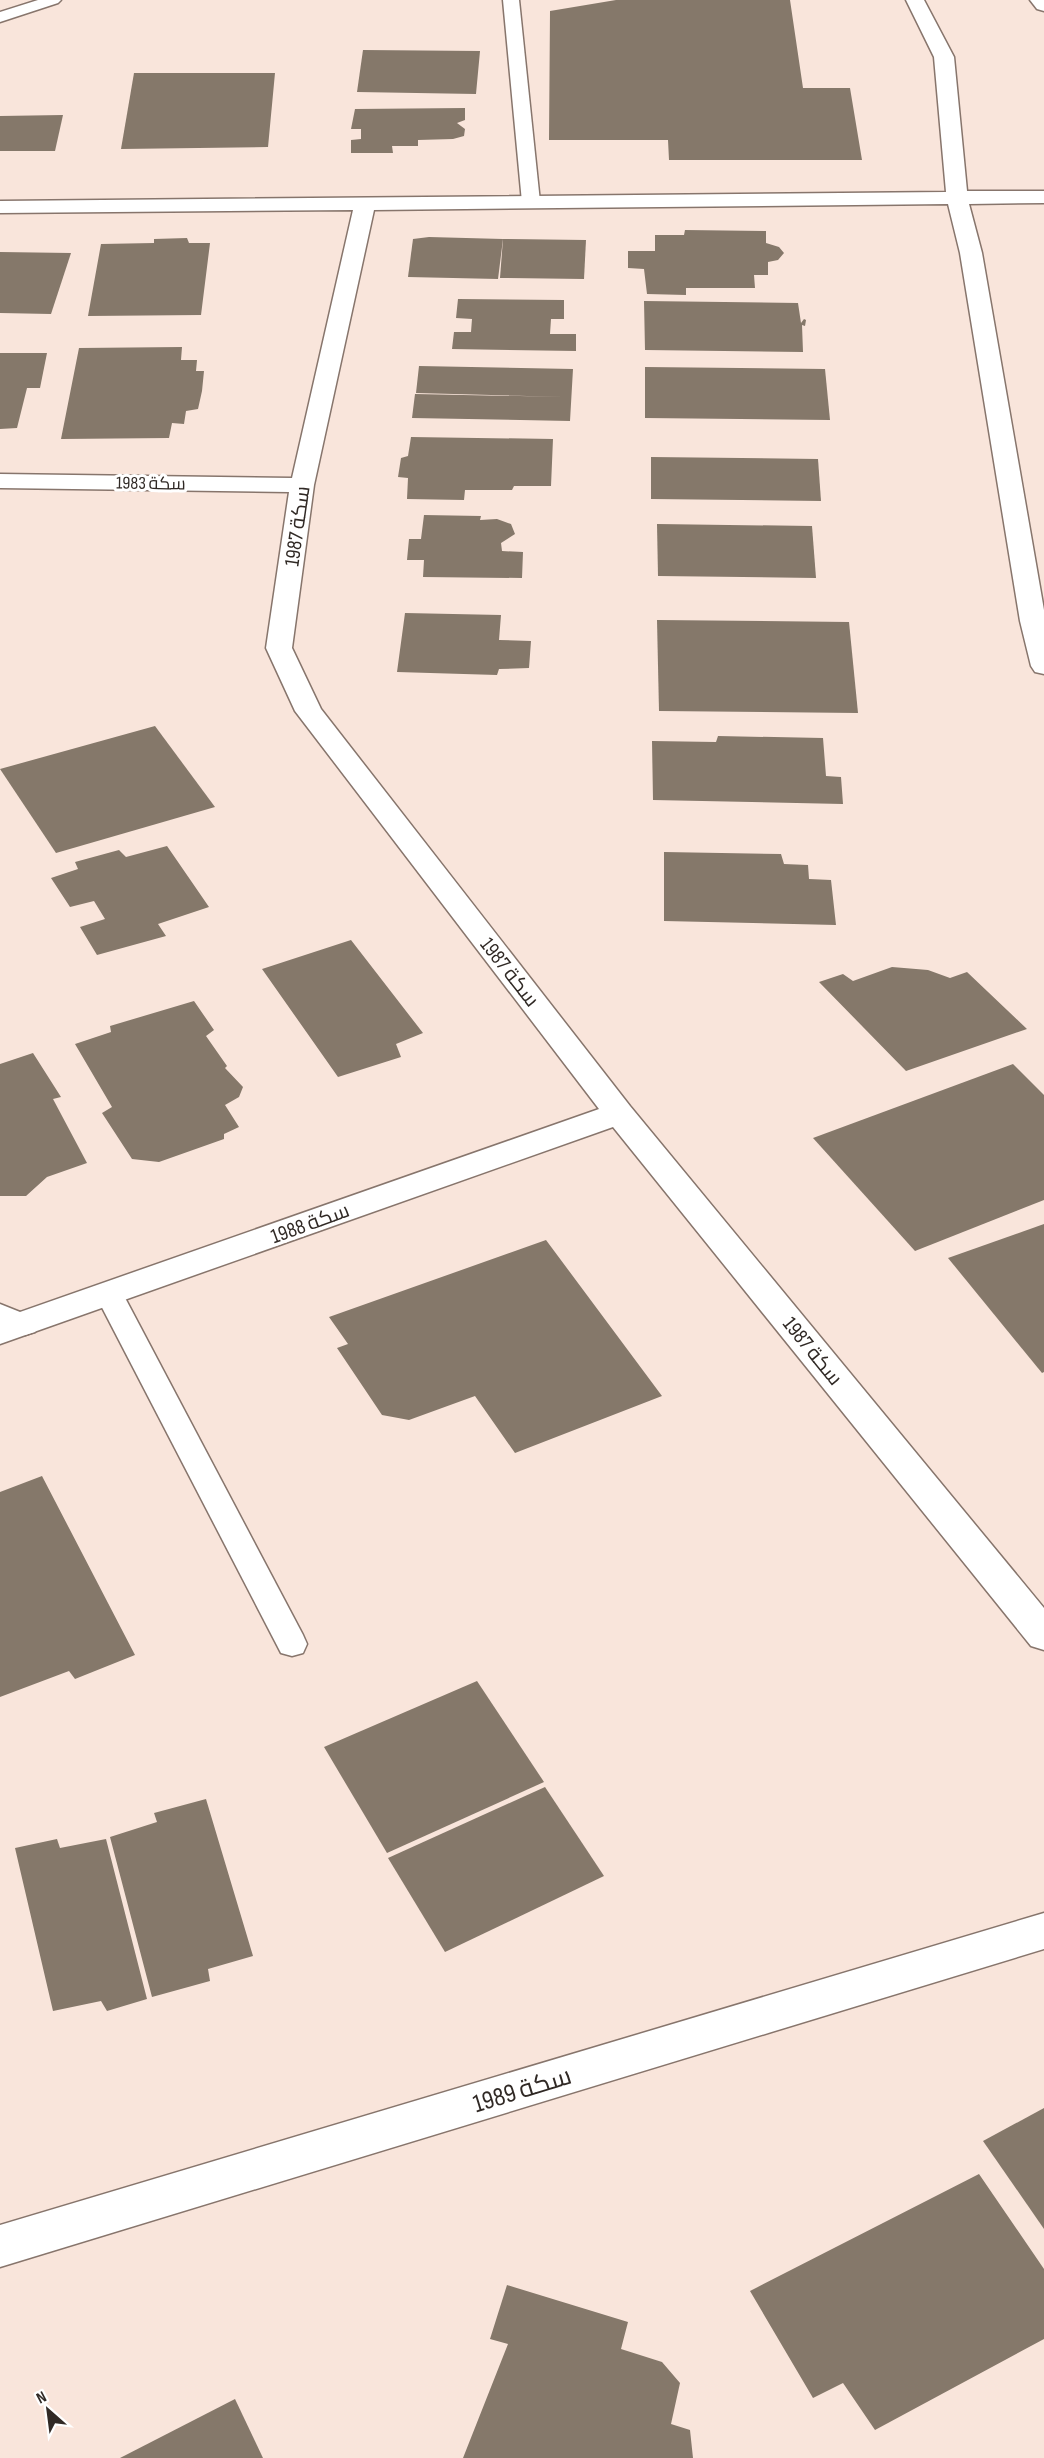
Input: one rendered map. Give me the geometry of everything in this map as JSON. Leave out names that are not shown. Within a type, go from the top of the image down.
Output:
[{"type":"street","points":[[915,0],[944,57],[957,198],[971,253],[1033,621],[1044,666]]},
{"type":"street","points":[[1039,0],[1044,5]]},
{"type":"street","points":[[0,207],[1044,197]]},
{"type":"street","name":"سكة 1987","points":[[365,203],[302,485],[279,648],[308,711],[620,1113],[1044,1635]]},
{"type":"street","name":"سكة 1983","points":[[0,481],[302,485]]},
{"type":"street","name":"سكة 1988","points":[[8,1324],[109,1294],[620,1113]]},
{"type":"street","name":"سكة 1989","points":[[0,2246],[1044,1931]]},
{"type":"lane","points":[[0,17],[53,0]]},
{"type":"lane","points":[[511,0],[531,202]]},
{"type":"lane","points":[[109,1294],[292,1644]]},
{"type":"building","points":[[616,0],[790,0],[803,88],[850,88],[862,160],[669,160],[668,140],[549,140],[550,11]]},
{"type":"building","points":[[363,50],[480,51],[476,94],[357,92]]},
{"type":"building","points":[[134,73],[275,73],[268,147],[121,149]]},
{"type":"building","points":[[465,108],[465,120],[457,123],[465,129],[464,136],[453,139],[418,140],[418,146],[392,146],[393,153],[351,153],[351,140],[361,139],[361,129],[351,129],[355,109]]},
{"type":"building","points":[[63,115],[55,151],[0,151],[0,116]]},
{"type":"building","points":[[685,230],[766,231],[766,243],[779,247],[784,253],[778,260],[768,262],[768,275],[754,275],[755,288],[686,288],[686,295],[647,294],[644,269],[628,268],[628,251],[655,251],[655,235],[684,235]]},
{"type":"building","points":[[429,237],[503,239],[498,279],[408,277],[413,239]]},
{"type":"building","points":[[187,238],[189,243],[210,243],[201,315],[88,316],[101,244],[154,243],[154,239]]},
{"type":"building","points":[[503,239],[586,240],[584,279],[500,278]]},
{"type":"building","points":[[0,252],[71,253],[51,314],[0,313]]},
{"type":"building","points":[[458,299],[564,300],[564,319],[551,319],[550,334],[576,334],[576,351],[452,349],[454,332],[471,332],[472,319],[456,318]]},
{"type":"building","points":[[644,301],[798,303],[801,323],[804,319],[806,320],[805,326],[802,325],[803,352],[645,350]]},
{"type":"building","points":[[182,347],[181,360],[197,360],[196,371],[204,371],[202,391],[198,409],[186,411],[184,424],[172,423],[169,438],[61,439],[79,348]]},
{"type":"building","points":[[0,353],[47,353],[40,388],[27,388],[17,428],[0,429]]},
{"type":"building","points":[[419,366],[573,369],[570,421],[412,418],[415,394],[566,397],[416,393]]},
{"type":"building","points":[[645,367],[825,369],[830,420],[645,418]]},
{"type":"building","points":[[411,437],[553,439],[551,486],[514,486],[512,490],[465,490],[464,500],[407,499],[408,478],[398,477],[401,458],[408,456]]},
{"type":"building","points":[[651,457],[818,459],[821,501],[651,499]]},
{"type":"building","points":[[424,515],[481,516],[480,520],[497,519],[511,524],[515,534],[501,543],[502,551],[523,552],[522,578],[423,577],[424,560],[407,560],[409,539],[421,539]]},
{"type":"building","points":[[657,524],[812,526],[816,578],[658,576]]},
{"type":"building","points":[[405,613],[501,615],[499,640],[531,641],[529,668],[499,669],[497,675],[397,672]]},
{"type":"building","points":[[657,620],[849,622],[858,713],[659,711]]},
{"type":"building","points":[[155,726],[215,807],[56,853],[0,769]]},
{"type":"building","points":[[718,736],[823,738],[826,776],[841,777],[843,804],[653,800],[652,741],[716,742]]},
{"type":"building","points":[[167,846],[209,907],[158,924],[166,936],[97,955],[80,927],[105,919],[94,901],[70,907],[51,878],[78,869],[75,862],[119,850],[126,857]]},
{"type":"building","points":[[664,852],[781,854],[784,864],[808,865],[809,879],[831,880],[836,925],[664,921]]},
{"type":"building","points":[[351,940],[423,1033],[396,1044],[401,1057],[338,1077],[262,969]]},
{"type":"building","points":[[892,967],[928,970],[950,978],[967,972],[1027,1029],[906,1071],[819,982],[843,974],[853,981]]},
{"type":"building","points":[[194,1001],[214,1030],[206,1036],[227,1066],[225,1068],[243,1087],[239,1097],[225,1105],[239,1127],[224,1134],[224,1139],[159,1162],[132,1159],[102,1113],[112,1107],[75,1044],[111,1032],[110,1026]]},
{"type":"building","points":[[33,1053],[61,1097],[53,1099],[87,1163],[47,1177],[26,1196],[0,1196],[0,1064]]},
{"type":"building","points":[[1013,1064],[1044,1095],[1044,1200],[915,1251],[813,1138]]},
{"type":"building","points":[[1044,1224],[1044,1372],[1042,1373],[948,1258]]},
{"type":"building","points":[[546,1240],[662,1396],[515,1453],[475,1396],[409,1420],[382,1415],[337,1348],[348,1344],[329,1317]]},
{"type":"building","points":[[42,1476],[135,1655],[75,1679],[69,1671],[0,1697],[0,1492]]},
{"type":"building","points":[[477,1681],[544,1782],[387,1853],[324,1747]]},
{"type":"building","points":[[545,1787],[604,1876],[445,1952],[388,1858]]},
{"type":"building","points":[[206,1799],[253,1956],[208,1969],[210,1981],[152,1997],[110,1837],[157,1822],[154,1813]]},
{"type":"building","points":[[57,1839],[60,1848],[106,1839],[147,1999],[107,2011],[101,2001],[53,2011],[15,1848]]},
{"type":"building","points":[[1044,2108],[1044,2229],[983,2141]]},
{"type":"building","points":[[979,2174],[1044,2269],[1044,2339],[875,2430],[843,2383],[813,2398],[750,2291]]},
{"type":"building","points":[[507,2285],[628,2322],[621,2349],[662,2362],[680,2383],[671,2424],[690,2430],[693,2458],[463,2458],[508,2344],[490,2339]]},
{"type":"building","points":[[235,2399],[263,2458],[120,2458]]}]
